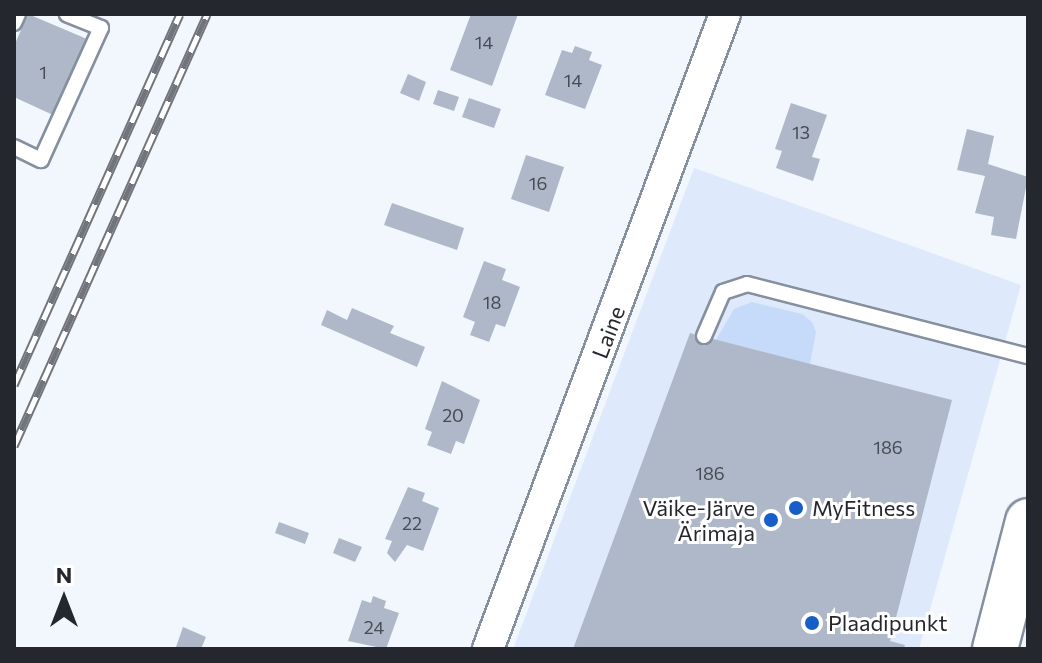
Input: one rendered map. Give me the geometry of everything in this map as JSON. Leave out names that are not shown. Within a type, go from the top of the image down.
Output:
[{"type":"highway","points":[[1008,639],[1028,521]]},
{"type":"street","name":"Laine","points":[[488,649],[725,14]]},
{"type":"lane","points":[[14,23],[18,14]]},
{"type":"lane","points":[[14,147],[41,160],[101,28],[67,14]]},
{"type":"lane","points":[[704,336],[723,292],[747,284],[1028,356]]},
{"type":"shaded area","points":[[694,168],[1021,285],[919,649],[513,649]]},
{"type":"shaded area","points":[[752,302],[802,314],[812,322],[816,332],[810,364],[716,340],[734,309]]},
{"type":"building","points":[[28,14],[87,39],[53,115],[14,97],[14,46]]},
{"type":"building","points":[[471,14],[518,14],[492,86],[450,70]]},
{"type":"building","points":[[575,46],[592,52],[589,60],[602,65],[585,109],[545,95],[562,50],[572,53]]},
{"type":"building","points":[[408,74],[426,82],[419,101],[400,93]]},
{"type":"building","points":[[438,90],[459,97],[454,111],[433,104]]},
{"type":"building","points":[[469,98],[501,109],[494,128],[462,117]]},
{"type":"building","points":[[791,103],[827,115],[812,157],[820,159],[813,181],[776,168],[782,151],[775,149]]},
{"type":"building","points":[[967,129],[994,136],[988,164],[1028,177],[1016,239],[991,235],[994,217],[975,213],[985,176],[957,170]]},
{"type":"building","points":[[526,155],[564,167],[549,212],[511,199]]},
{"type":"building","points":[[392,203],[464,228],[457,250],[384,225]]},
{"type":"building","points":[[484,261],[506,269],[502,280],[520,287],[505,327],[496,324],[489,342],[470,335],[475,322],[463,317]]},
{"type":"building","points":[[352,308],[394,326],[390,333],[425,347],[417,367],[321,325],[327,310],[347,320]]},
{"type":"building","name":"Väike-Järve Ärimaja","points":[[690,333],[952,400],[890,641],[905,645],[904,649],[573,649]]},
{"type":"building","points":[[442,381],[480,400],[464,444],[456,441],[451,454],[427,445],[432,432],[425,429]]},
{"type":"building","points":[[408,487],[425,493],[422,501],[439,508],[423,551],[407,545],[395,562],[387,553],[392,541],[385,539]]},
{"type":"building","points":[[279,522],[309,533],[305,544],[275,533]]},
{"type":"building","points":[[339,538],[362,547],[355,562],[333,553]]},
{"type":"building","points":[[373,596],[386,601],[384,608],[399,613],[386,649],[348,641],[362,600],[371,603]]},
{"type":"building","points":[[183,627],[206,637],[201,649],[176,647]]},
{"type":"railway","points":[[14,385],[180,14]]},
{"type":"railway","points":[[14,446],[207,14]]},
{"type":"place","name":"MyFitness","points":[[796,508]]},
{"type":"place","name":"Väike-Järve Ärimaja","points":[[771,520]]},
{"type":"place","name":"Plaadipunkt","points":[[812,623]]}]
